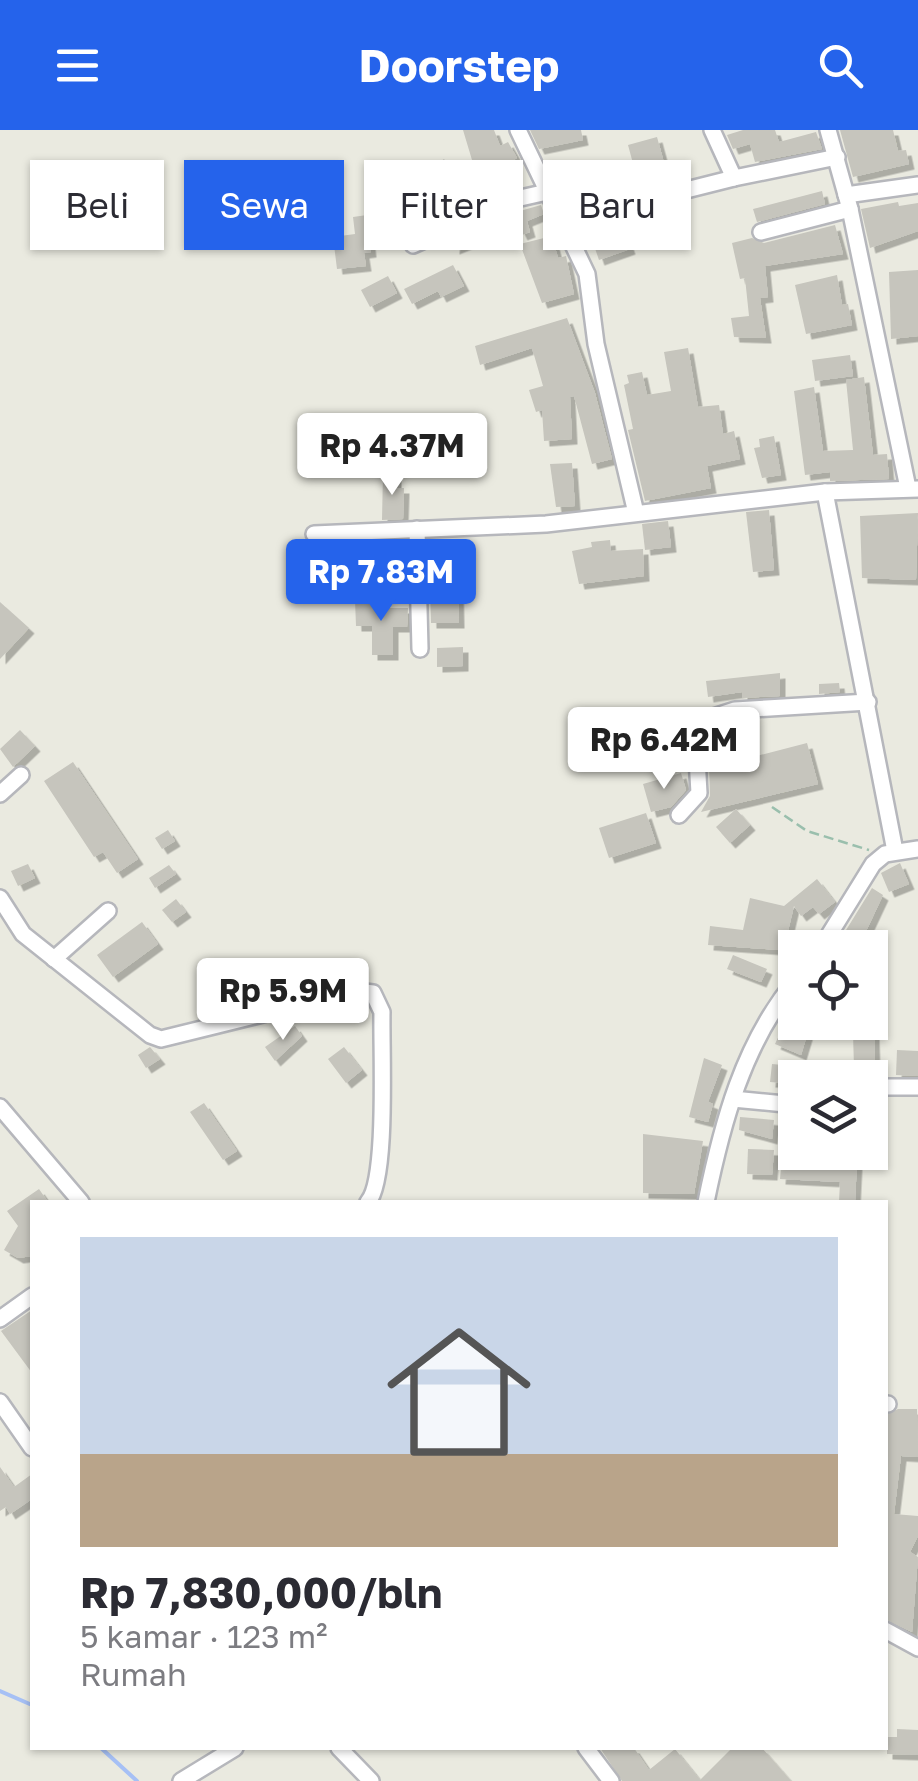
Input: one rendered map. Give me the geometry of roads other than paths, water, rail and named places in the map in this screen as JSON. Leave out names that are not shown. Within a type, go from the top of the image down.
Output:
[{"type":"street","points":[[518,130],[543,183]]},
{"type":"street","points":[[712,130],[734,178]]},
{"type":"street","points":[[314,534],[546,524],[825,492],[913,488],[828,130]]},
{"type":"street","points":[[691,189],[837,157]]},
{"type":"street","points":[[761,232],[848,202],[918,185]]},
{"type":"street","points":[[576,250],[587,274],[596,344],[636,513]]},
{"type":"street","points":[[825,492],[868,702],[890,852]]},
{"type":"street","points":[[417,529],[420,649]]},
{"type":"street","points":[[678,815],[699,793],[696,740],[701,722],[735,710],[868,702]]},
{"type":"street","points":[[0,794],[21,775]]},
{"type":"street","points":[[832,930],[873,864],[890,852],[918,850]]},
{"type":"street","points":[[0,898],[24,934],[161,1038],[356,991],[373,993],[382,1012],[380,1156],[378,1185],[369,1200]]},
{"type":"street","points":[[54,960],[108,910]]},
{"type":"street","points":[[706,1200],[720,1133],[766,1019],[778,1003]]},
{"type":"street","points":[[888,1086],[918,1086]]},
{"type":"street","points":[[733,1099],[778,1103]]},
{"type":"street","points":[[0,1107],[79,1200]]},
{"type":"street","points":[[0,1319],[30,1297]]},
{"type":"street","points":[[0,1402],[30,1445]]},
{"type":"street","points":[[888,1632],[918,1648]]},
{"type":"street","points":[[181,1781],[232,1750]]},
{"type":"street","points":[[340,1750],[372,1781]]},
{"type":"street","points":[[588,1750],[611,1781]]},
{"type":"waterway","points":[[0,1691],[30,1704]]},
{"type":"waterway","points":[[103,1750],[137,1781]]}]
